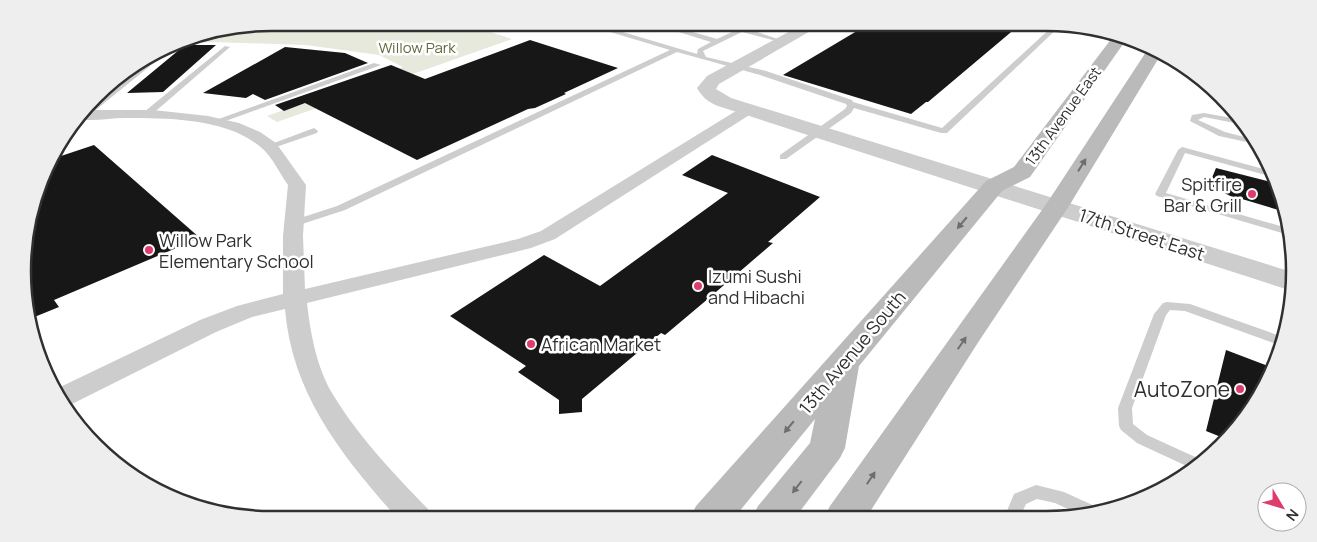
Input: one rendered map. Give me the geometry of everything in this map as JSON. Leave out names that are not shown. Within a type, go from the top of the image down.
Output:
[{"type":"main road","name":"13th Avenue East","points":[[994,186],[1022,172],[1117,42]]},
{"type":"main road","points":[[849,511],[1057,206],[1152,56]]},
{"type":"main road","name":"13th Avenue South","points":[[716,511],[994,186]]},
{"type":"main road","points":[[778,511],[828,448],[843,363]]},
{"type":"street","points":[[738,67],[803,31]]},
{"type":"street","name":"17th Street East","points":[[738,67],[713,80],[706,88],[712,96],[1285,280]]},
{"type":"street","points":[[66,396],[208,326],[245,311],[524,244],[548,234],[749,109]]},
{"type":"street","points":[[89,115],[147,114],[217,122],[248,132],[270,146],[297,185],[292,224],[296,298],[302,347],[317,388],[341,428],[382,480],[410,511]]},
{"type":"lane","points":[[611,31],[832,95],[850,104],[944,131],[1050,31]]},
{"type":"lane","points":[[680,31],[718,42]]},
{"type":"lane","points":[[704,58],[700,50],[742,31]]},
{"type":"lane","points":[[747,31],[782,42]]},
{"type":"lane","points":[[147,114],[227,47]]},
{"type":"lane","points":[[292,224],[340,208],[676,50]]},
{"type":"lane","points":[[217,122],[377,65]]},
{"type":"lane","points":[[101,101],[146,66]]},
{"type":"lane","points":[[783,157],[848,111],[850,104]]},
{"type":"lane","points":[[1232,121],[1204,115],[1194,117],[1194,121],[1222,134],[1246,140]]},
{"type":"lane","points":[[270,146],[314,131]]},
{"type":"lane","points":[[1264,172],[1182,150],[1160,194],[1282,230]]},
{"type":"lane","points":[[1191,461],[1142,439],[1126,426],[1125,408],[1160,314],[1167,306],[1186,307],[1276,340]]},
{"type":"lane","points":[[1015,511],[1020,500],[1036,492],[1058,497],[1082,508]]},
{"type":"green space","name":"Willow Park","points":[[271,31],[487,31],[512,39],[277,122],[267,116],[403,67],[379,55],[306,45],[198,43],[240,33]]},
{"type":"building","points":[[857,31],[1012,31],[911,114],[783,75]]},
{"type":"building","points":[[530,40],[618,68],[564,93],[566,94],[535,108],[528,109],[417,160],[305,103],[284,111],[275,105],[391,65],[425,79]]},
{"type":"building","points":[[191,45],[216,45],[163,92],[127,93],[181,48]]},
{"type":"building","points":[[285,47],[345,53],[368,63],[265,100],[253,94],[246,98],[203,93]]},
{"type":"building","points":[[94,145],[200,238],[54,300],[59,307],[36,316],[31,271],[33,240],[39,209],[49,179],[60,156]]},
{"type":"building","points":[[712,155],[820,197],[768,242],[773,243],[709,298],[665,335],[661,333],[582,399],[582,412],[559,414],[559,400],[518,372],[526,366],[450,316],[544,255],[600,286],[728,193],[682,175]]},
{"type":"building","name":"Spitfire Bar & Grill","points":[[1216,168],[1269,181],[1278,210],[1242,199],[1238,200],[1209,185]]},
{"type":"building","name":"AutoZone","points":[[1226,350],[1267,366],[1254,391],[1220,436],[1206,431]]},
{"type":"place","name":"Spitfire Bar & Grill","points":[[1252,194]]},
{"type":"place","name":"Willow Park Elementary School","points":[[149,250]]},
{"type":"place","name":"Izumi Sushi and Hibachi","points":[[698,286]]},
{"type":"place","name":"African Market","points":[[531,344]]},
{"type":"place","name":"AutoZone","points":[[1240,389]]}]
